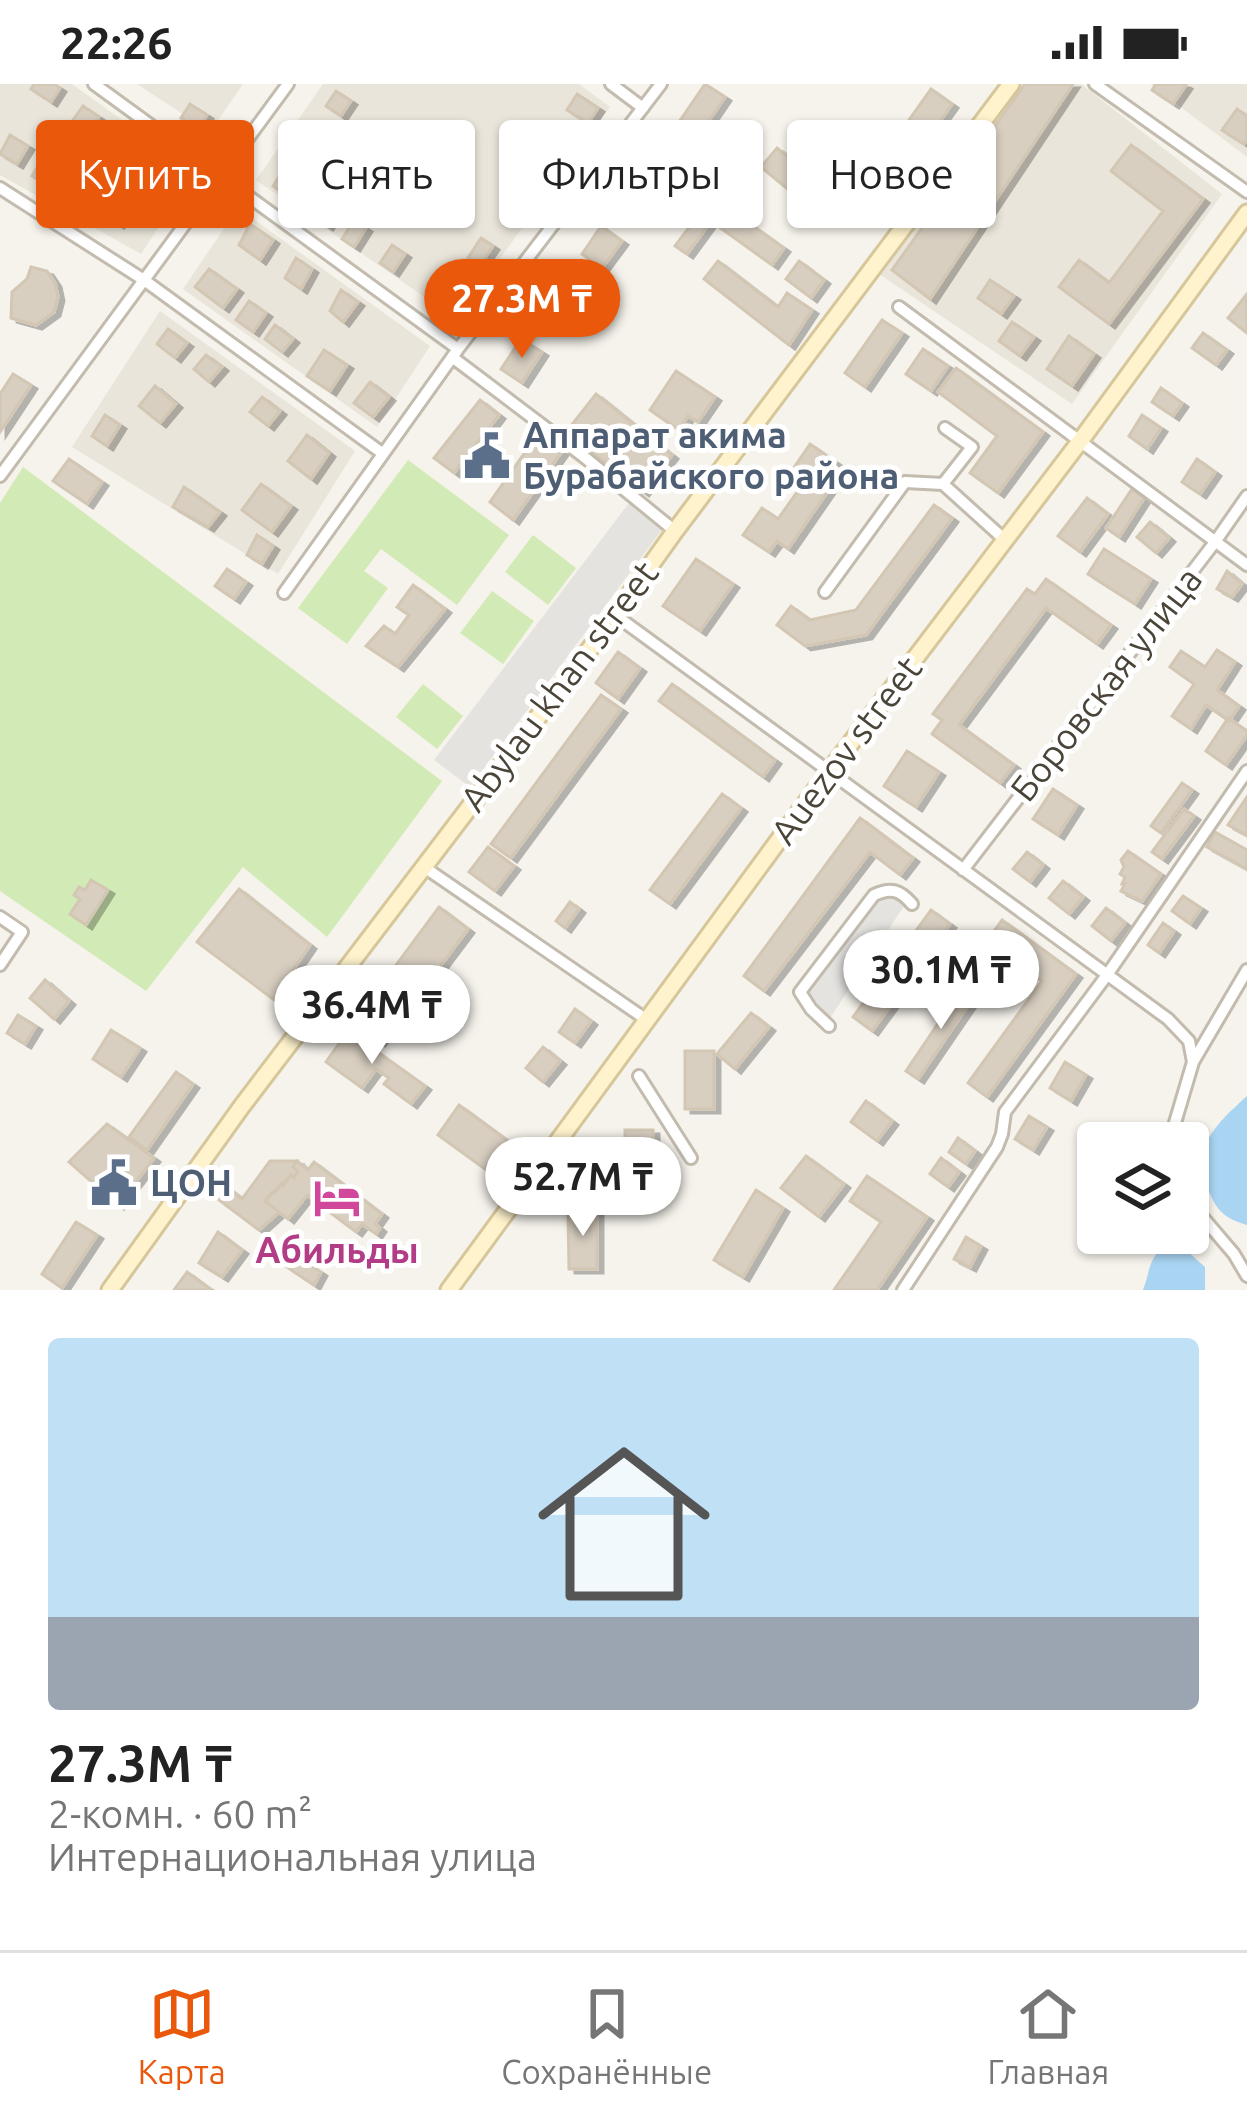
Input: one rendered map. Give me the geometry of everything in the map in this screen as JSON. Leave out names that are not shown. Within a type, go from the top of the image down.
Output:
[{"type":"street","points":[[94,84],[144,120]]},
{"type":"street","points":[[254,132],[288,84]]},
{"type":"street","points":[[610,84],[643,108]]},
{"type":"street","points":[[284,593],[455,353],[662,84]]},
{"type":"street","name":"Abylau khan street","points":[[110,1290],[242,1106],[1011,84]]},
{"type":"street","points":[[1095,84],[1247,193]]},
{"type":"street","points":[[0,188],[144,280],[382,453]]},
{"type":"street","points":[[254,200],[455,353],[675,531]]},
{"type":"street","name":"Auezov street","points":[[449,1290],[1247,214]]},
{"type":"street","points":[[0,476],[184,228]]},
{"type":"street","points":[[899,307],[1247,565]]},
{"type":"street","points":[[944,484],[972,447],[945,428]]},
{"type":"street","points":[[826,592],[905,482],[944,484],[1005,540]]},
{"type":"street","name":"Боровская улица","points":[[963,870],[1247,496]]},
{"type":"street","points":[[615,615],[1168,1018],[1189,1041],[1193,1062]]},
{"type":"street","points":[[903,1290],[997,1147],[1005,1112],[1107,975],[1247,771]]},
{"type":"street","points":[[424,867],[646,1020]]},
{"type":"street","points":[[829,1026],[800,992],[874,895],[894,890],[912,904]]},
{"type":"street","points":[[0,917],[22,932],[0,965]]},
{"type":"street","points":[[1175,1122],[1193,1062],[1247,970]]},
{"type":"street","points":[[639,1076],[691,1158]]},
{"type":"street","points":[[1209,1225],[1247,1276]]},
{"type":"shaded area","points":[[0,84],[72,84],[122,120],[36,120],[36,195],[0,175]]},
{"type":"shaded area","points":[[137,84],[243,84],[218,120],[192,120]]},
{"type":"shaded area","points":[[323,84],[579,84],[610,107],[601,120],[499,120],[499,228],[522,228],[456,319],[325,228],[475,228],[475,120],[298,120]]},
{"type":"shaded area","points":[[1018,84],[1081,84],[1222,194],[1072,404],[879,274],[913,228],[996,228],[996,120],[992,120]]},
{"type":"shaded area","points":[[1150,84],[1247,84],[1247,157]]},
{"type":"shaded area","points":[[278,148],[278,195],[256,180]]},
{"type":"shaded area","points":[[254,220],[430,346],[377,427],[183,289],[224,228],[254,228]]},
{"type":"shaded area","points":[[95,228],[158,228],[141,254]]},
{"type":"shaded area","points":[[160,311],[355,451],[278,574],[72,447]]},
{"type":"shaded area","points":[[635,495],[670,519],[470,787],[434,760]]},
{"type":"shaded area","points":[[889,893],[906,903],[830,1018],[807,993],[877,898]]},
{"type":"green space","points":[[408,460],[509,535],[457,605],[381,549],[364,571],[388,588],[347,644],[298,608]]},
{"type":"green space","points":[[23,467],[442,781],[327,937],[243,867],[146,991],[0,891],[0,503]]},
{"type":"green space","points":[[533,535],[576,568],[548,605],[505,572]]},
{"type":"green space","points":[[492,591],[534,621],[503,664],[460,633]]},
{"type":"green space","points":[[423,684],[463,716],[437,749],[396,717]]},
{"type":"water","points":[[1247,1096],[1247,1225],[1229,1218],[1209,1191],[1209,1138]]},
{"type":"water","points":[[1190,1254],[1205,1267],[1205,1290],[1143,1290],[1154,1257]]},
{"type":"building","points":[[34,84],[60,88],[51,102],[31,89]]},
{"type":"building","points":[[705,84],[725,97],[709,120],[680,120]]},
{"type":"building","points":[[1025,84],[1073,84],[996,200],[996,125]]},
{"type":"building","points":[[1156,84],[1186,85],[1173,104],[1152,90]]},
{"type":"building","points":[[931,89],[952,104],[941,120],[909,120]]},
{"type":"building","points":[[336,91],[351,101],[341,116],[326,106]]},
{"type":"building","points":[[577,94],[598,108],[590,120],[567,110]]},
{"type":"building","points":[[190,104],[207,115],[204,120],[181,118]]},
{"type":"building","points":[[83,106],[99,117],[97,120],[73,120]]},
{"type":"building","points":[[1237,109],[1247,116],[1244,144],[1222,130]]},
{"type":"building","points":[[10,135],[28,146],[17,164],[0,154]]},
{"type":"building","points":[[1131,145],[1203,199],[1109,324],[1059,287],[1079,260],[1109,283],[1163,211],[1111,171]]},
{"type":"building","points":[[777,148],[787,156],[787,189],[763,169]]},
{"type":"building","points":[[254,227],[273,240],[260,260],[239,245],[248,228]]},
{"type":"building","points":[[349,228],[366,228],[354,247],[342,239]]},
{"type":"building","points":[[600,228],[622,241],[602,268],[582,254]]},
{"type":"building","points":[[689,228],[706,228],[687,254],[675,246]]},
{"type":"building","points":[[721,228],[756,228],[784,248],[772,265]]},
{"type":"building","points":[[922,228],[977,228],[930,299],[892,270]]},
{"type":"building","points":[[481,238],[493,246],[480,265],[468,258]]},
{"type":"building","points":[[392,245],[405,254],[393,272],[380,263]]},
{"type":"building","points":[[296,258],[312,269],[301,289],[285,278]]},
{"type":"building","points":[[718,261],[778,307],[787,293],[812,310],[789,345],[704,279]]},
{"type":"building","points":[[799,261],[824,280],[811,298],[786,279]]},
{"type":"building","points":[[31,267],[47,271],[58,297],[54,312],[36,325],[11,318],[12,292],[27,279]]},
{"type":"building","points":[[209,269],[237,289],[223,308],[195,287]]},
{"type":"building","points":[[566,275],[588,291],[563,324],[541,307]]},
{"type":"building","points":[[990,280],[1014,296],[1001,314],[978,298]]},
{"type":"building","points":[[444,285],[457,293],[445,312],[433,303]]},
{"type":"building","points":[[341,290],[358,302],[343,322],[330,311]]},
{"type":"building","points":[[1247,294],[1247,333],[1228,318]]},
{"type":"building","points":[[249,301],[266,313],[253,332],[236,320]]},
{"type":"building","points":[[882,320],[902,333],[865,387],[845,373]]},
{"type":"building","points":[[1012,322],[1034,337],[1020,356],[999,341]]},
{"type":"building","points":[[275,325],[293,339],[282,352],[265,339]]},
{"type":"building","points":[[168,329],[187,343],[175,358],[157,344]]},
{"type":"building","points":[[1203,333],[1227,350],[1216,365],[1192,348]]},
{"type":"building","points":[[1069,336],[1094,354],[1072,386],[1047,369]]},
{"type":"building","points":[[521,339],[542,352],[522,383],[501,369]]},
{"type":"building","points":[[923,349],[948,366],[931,391],[906,374]]},
{"type":"building","points":[[324,350],[347,365],[330,391],[307,376]]},
{"type":"building","points":[[206,355],[222,367],[209,382],[194,369]]},
{"type":"building","points":[[956,368],[1043,432],[998,493],[970,473],[997,436],[938,392]]},
{"type":"building","points":[[676,371],[715,397],[698,422],[688,416],[679,430],[650,410]]},
{"type":"building","points":[[13,374],[31,385],[0,432],[0,394]]},
{"type":"building","points":[[370,382],[389,397],[373,417],[354,403]]},
{"type":"building","points":[[155,386],[176,404],[160,423],[139,406]]},
{"type":"building","points":[[1161,388],[1182,403],[1173,416],[1152,402]]},
{"type":"building","points":[[596,394],[672,455],[643,492],[566,432]]},
{"type":"building","points":[[262,397],[280,411],[268,426],[250,412]]},
{"type":"building","points":[[480,400],[499,415],[454,473],[434,458]]},
{"type":"building","points":[[105,415],[120,425],[107,446],[92,436]]},
{"type":"building","points":[[1142,415],[1161,428],[1147,449],[1129,436]]},
{"type":"building","points":[[538,434],[563,450],[513,520],[490,502]]},
{"type":"building","points":[[307,435],[329,453],[311,479],[288,461]]},
{"type":"building","points":[[810,444],[836,462],[824,479],[832,485],[788,549],[777,541],[769,552],[743,535],[762,508],[778,519],[807,478],[793,469]]},
{"type":"building","points":[[69,459],[102,482],[87,504],[53,481]]},
{"type":"building","points":[[1197,459],[1215,472],[1200,494],[1182,482]]},
{"type":"building","points":[[261,484],[291,506],[272,532],[242,510]]},
{"type":"building","points":[[184,487],[220,512],[208,527],[173,507]]},
{"type":"building","points":[[1132,489],[1144,498],[1119,537],[1106,528]]},
{"type":"building","points":[[1087,498],[1108,514],[1080,552],[1058,536]]},
{"type":"building","points":[[934,505],[952,518],[866,635],[805,646],[777,625],[791,606],[810,620],[856,610]]},
{"type":"building","points":[[1150,522],[1169,538],[1156,553],[1137,537]]},
{"type":"building","points":[[257,535],[273,546],[262,564],[247,555]]},
{"type":"building","points":[[1104,549],[1151,579],[1135,604],[1088,574]]},
{"type":"building","points":[[696,559],[733,584],[700,631],[663,606]]},
{"type":"building","points":[[227,569],[246,582],[234,599],[215,586]]},
{"type":"building","points":[[1227,571],[1242,584],[1232,597],[1217,589]]},
{"type":"building","points":[[1046,579],[1111,625],[1097,644],[1046,608],[959,725],[1014,765],[1000,783],[932,734],[942,720],[933,714],[1027,589],[1035,594]]},
{"type":"building","points":[[413,585],[445,609],[398,667],[366,646],[384,626],[395,634],[409,615],[397,607]]},
{"type":"building","points":[[1217,650],[1235,662],[1217,690],[1239,706],[1229,721],[1206,705],[1191,729],[1172,716],[1194,684],[1170,667],[1181,651],[1205,667]]},
{"type":"building","points":[[618,652],[640,668],[618,699],[596,683]]},
{"type":"building","points":[[672,684],[775,760],[763,777],[659,701]]},
{"type":"building","points":[[601,695],[621,709],[511,858],[491,844]]},
{"type":"building","points":[[1228,718],[1247,735],[1226,765],[1206,751]]},
{"type":"building","points":[[907,751],[939,772],[916,807],[884,786]]},
{"type":"building","points":[[1182,783],[1192,790],[1161,833],[1151,826]]},
{"type":"building","points":[[1053,789],[1077,805],[1058,835],[1033,819]]},
{"type":"building","points":[[722,794],[741,808],[670,904],[650,890]]},
{"type":"building","points":[[1247,797],[1247,835],[1228,825]]},
{"type":"building","points":[[1184,809],[1194,816],[1162,859],[1152,852]]},
{"type":"building","points":[[860,818],[913,858],[900,875],[870,852],[764,991],[744,976]]},
{"type":"building","points":[[1215,832],[1247,850],[1247,869],[1207,847]]},
{"type":"building","points":[[488,847],[514,866],[495,891],[469,872]]},
{"type":"building","points":[[1128,851],[1161,874],[1142,901],[1121,891],[1125,877],[1120,874],[1121,860]]},
{"type":"building","points":[[1027,852],[1043,865],[1030,882],[1013,869]]},
{"type":"building","points":[[91,880],[108,890],[86,925],[70,914],[80,899],[74,895]]},
{"type":"building","points":[[1063,881],[1083,897],[1069,914],[1049,898]]},
{"type":"building","points":[[239,889],[310,945],[273,999],[197,942]]},
{"type":"building","points":[[1183,896],[1201,908],[1190,924],[1172,911]]},
{"type":"building","points":[[570,902],[579,909],[565,928],[556,921]]},
{"type":"building","points":[[439,907],[468,929],[414,1001],[385,980]]},
{"type":"building","points":[[1106,908],[1125,923],[1111,941],[1092,926]]},
{"type":"building","points":[[931,910],[950,924],[872,1031],[853,1017]]},
{"type":"building","points":[[1002,920],[1076,974],[987,1097],[968,1083],[1042,981],[987,941]]},
{"type":"building","points":[[1163,923],[1174,931],[1159,953],[1148,945]]},
{"type":"building","points":[[45,980],[69,1001],[54,1019],[30,998]]},
{"type":"building","points":[[964,985],[976,994],[918,1079],[906,1071]]},
{"type":"building","points":[[378,995],[401,1012],[379,1042],[356,1025]]},
{"type":"building","points":[[575,1009],[591,1021],[575,1043],[559,1032]]},
{"type":"building","points":[[751,1013],[769,1027],[735,1069],[717,1054]]},
{"type":"building","points":[[18,1015],[36,1026],[25,1044],[7,1033]]},
{"type":"building","points":[[111,1030],[140,1048],[121,1077],[93,1059]]},
{"type":"building","points":[[348,1031],[425,1086],[411,1104],[384,1084],[389,1078],[376,1069],[362,1088],[326,1062]]},
{"type":"building","points":[[543,1047],[560,1061],[543,1082],[526,1068]]},
{"type":"building","points":[[685,1051],[714,1051],[714,1109],[685,1109]]},
{"type":"building","points":[[1065,1062],[1086,1075],[1071,1101],[1050,1088]]},
{"type":"building","points":[[176,1072],[193,1084],[147,1150],[129,1137]]},
{"type":"building","points":[[866,1101],[892,1121],[877,1141],[851,1122]]},
{"type":"building","points":[[459,1105],[508,1141],[485,1169],[438,1135]]},
{"type":"building","points":[[1029,1116],[1047,1127],[1033,1150],[1015,1139]]},
{"type":"building","name":"ЦОН","points":[[107,1124],[154,1158],[118,1205],[69,1162]]},
{"type":"building","points":[[625,1130],[653,1130],[654,1188],[625,1188]]},
{"type":"building","points":[[958,1138],[975,1151],[966,1164],[949,1152]]},
{"type":"building","points":[[806,1156],[844,1184],[819,1217],[781,1188]]},
{"type":"building","points":[[941,1158],[959,1172],[948,1187],[930,1174]]},
{"type":"building","points":[[270,1161],[297,1161],[293,1167],[298,1171],[265,1201],[279,1212],[259,1230],[219,1200],[228,1188],[242,1199]]},
{"type":"building","name":"Абильды","points":[[297,1161],[308,1170],[314,1162],[382,1214],[375,1224],[380,1228],[376,1234],[362,1224],[356,1232],[307,1195],[288,1219],[265,1201],[291,1175],[294,1178]]},
{"type":"building","points":[[867,1176],[927,1217],[877,1290],[834,1290],[881,1222],[850,1201]]},
{"type":"building","points":[[756,1190],[783,1208],[743,1277],[714,1260]]},
{"type":"building","points":[[568,1210],[597,1210],[597,1269],[569,1269]]},
{"type":"building","points":[[76,1222],[97,1235],[62,1288],[42,1274]]},
{"type":"building","points":[[218,1232],[242,1250],[222,1277],[199,1263]]},
{"type":"building","points":[[966,1237],[981,1246],[970,1267],[954,1259]]},
{"type":"building","points":[[294,1255],[321,1272],[314,1285],[287,1267]]},
{"type":"building","points":[[187,1272],[210,1289],[174,1290]]},
{"type":"place","name":"Аппарат акима Бурабайского района","points":[[487,456]]},
{"type":"place","name":"ЦОН","points":[[114,1183]]},
{"type":"place","name":"Абильды","points":[[337,1198]]}]
